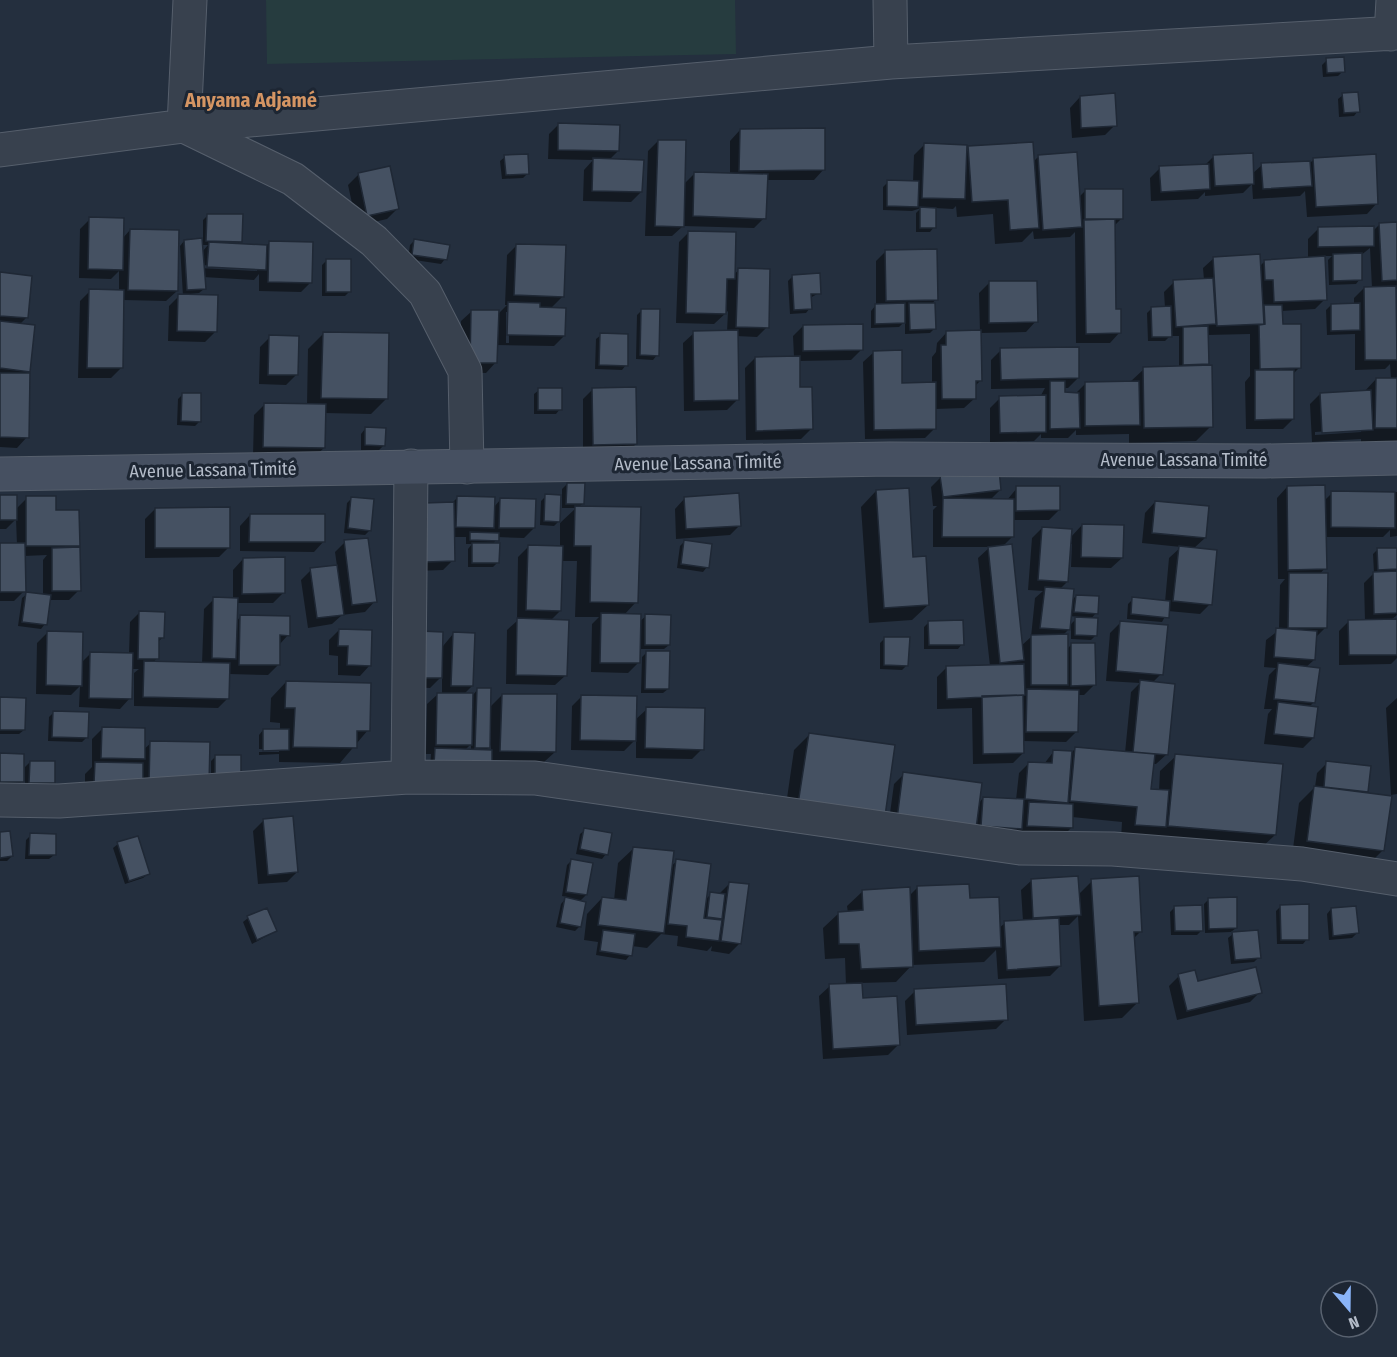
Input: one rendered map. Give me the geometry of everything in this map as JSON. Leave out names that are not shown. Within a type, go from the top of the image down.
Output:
[{"type":"street","points":[[184,126],[190,0]]},
{"type":"street","points":[[890,0],[891,62]]},
{"type":"street","points":[[0,150],[184,126],[891,62],[1394,33],[1393,0]]},
{"type":"street","points":[[184,126],[293,180],[374,241],[426,293],[465,371],[466,467]]},
{"type":"street","name":"Avenue Lassana Timité","points":[[0,474],[890,459],[1265,461],[1397,458]]},
{"type":"street","points":[[408,777],[411,466]]},
{"type":"street","points":[[0,800],[59,801],[408,777],[535,778],[1020,848],[1113,849],[1291,863],[1397,879]]},
{"type":"green space","points":[[266,0],[735,0],[736,54],[267,64]]},
{"type":"building","points":[[1344,57],[1345,72],[1327,73],[1326,58]]},
{"type":"building","points":[[1358,92],[1360,112],[1344,113],[1342,93]]},
{"type":"building","points":[[1115,93],[1117,126],[1081,128],[1080,96]]},
{"type":"building","points":[[558,123],[620,125],[619,151],[558,150]]},
{"type":"building","points":[[825,128],[825,170],[739,171],[740,129]]},
{"type":"building","points":[[658,140],[686,140],[684,227],[655,226]]},
{"type":"building","points":[[1033,142],[1039,228],[1010,230],[1008,200],[972,202],[968,146]]},
{"type":"building","points":[[924,143],[967,145],[965,199],[922,198]]},
{"type":"building","points":[[1077,152],[1082,227],[1043,230],[1038,155]]},
{"type":"building","points":[[1253,153],[1254,184],[1215,186],[1213,155]]},
{"type":"building","points":[[528,154],[529,174],[506,175],[504,155]]},
{"type":"building","points":[[1376,154],[1378,204],[1316,207],[1313,158]]},
{"type":"building","points":[[593,158],[644,160],[642,192],[592,191]]},
{"type":"building","points":[[1310,161],[1312,186],[1263,189],[1261,163]]},
{"type":"building","points":[[1209,164],[1210,189],[1161,192],[1159,166]]},
{"type":"building","points":[[390,166],[399,209],[367,216],[358,173]]},
{"type":"building","points":[[694,172],[768,174],[766,219],[693,216]]},
{"type":"building","points":[[887,180],[919,181],[918,207],[887,206]]},
{"type":"building","points":[[1085,189],[1123,189],[1123,219],[1085,219]]},
{"type":"building","points":[[920,207],[936,208],[936,228],[920,228]]},
{"type":"building","points":[[207,214],[243,214],[242,242],[206,241]]},
{"type":"building","points":[[89,217],[124,218],[123,270],[88,269]]},
{"type":"building","points":[[1115,219],[1116,309],[1121,309],[1121,333],[1086,334],[1084,220]]},
{"type":"building","points":[[1397,222],[1397,280],[1382,281],[1379,223]]},
{"type":"building","points":[[1374,226],[1374,246],[1318,247],[1318,227]]},
{"type":"building","points":[[130,229],[179,230],[178,291],[128,290]]},
{"type":"building","points":[[688,231],[736,232],[735,279],[727,279],[726,314],[686,313]]},
{"type":"building","points":[[202,238],[206,289],[187,290],[184,240]]},
{"type":"building","points":[[414,239],[450,245],[447,260],[412,255]]},
{"type":"building","points":[[269,241],[313,242],[312,283],[268,282]]},
{"type":"building","points":[[209,242],[267,245],[266,270],[207,267]]},
{"type":"building","points":[[516,244],[566,245],[564,297],[514,295]]},
{"type":"building","points":[[937,249],[938,300],[886,301],[885,250]]},
{"type":"building","points":[[1362,253],[1362,280],[1333,281],[1333,254]]},
{"type":"building","points":[[1260,254],[1264,324],[1217,326],[1213,257]]},
{"type":"building","points":[[1325,256],[1327,300],[1274,302],[1273,280],[1265,280],[1264,260]]},
{"type":"building","points":[[326,259],[351,259],[351,292],[326,292]]},
{"type":"building","points":[[738,268],[770,269],[769,328],[736,327]]},
{"type":"building","points":[[0,272],[32,276],[28,318],[0,316]]},
{"type":"building","points":[[820,273],[821,294],[811,294],[812,309],[794,310],[792,275]]},
{"type":"building","points":[[1213,278],[1216,324],[1176,327],[1173,280]]},
{"type":"building","points":[[989,281],[1037,281],[1038,322],[989,323]]},
{"type":"building","points":[[1396,286],[1397,360],[1365,360],[1364,287]]},
{"type":"building","points":[[89,289],[124,290],[123,368],[87,368]]},
{"type":"building","points":[[178,294],[218,295],[217,332],[177,331]]},
{"type":"building","points":[[508,302],[540,303],[540,307],[566,308],[565,336],[507,335]]},
{"type":"building","points":[[905,303],[905,323],[875,324],[875,304]]},
{"type":"building","points":[[909,303],[935,303],[936,329],[910,330]]},
{"type":"building","points":[[1360,303],[1360,330],[1331,331],[1331,304]]},
{"type":"building","points":[[1264,305],[1282,305],[1283,324],[1301,324],[1301,368],[1260,369],[1259,325],[1265,324]]},
{"type":"building","points":[[1171,306],[1172,337],[1152,337],[1151,307]]},
{"type":"building","points":[[641,309],[660,309],[659,356],[640,355]]},
{"type":"building","points":[[471,310],[499,310],[497,363],[470,363]]},
{"type":"building","points":[[0,321],[35,325],[30,372],[0,368]]},
{"type":"building","points":[[863,324],[863,350],[803,351],[803,325]]},
{"type":"building","points":[[1208,326],[1209,364],[1183,365],[1183,327]]},
{"type":"building","points":[[738,330],[739,400],[694,401],[693,331]]},
{"type":"building","points":[[981,330],[982,381],[976,381],[976,399],[942,399],[941,345],[946,345],[946,331]]},
{"type":"building","points":[[323,332],[389,333],[388,399],[321,398]]},
{"type":"building","points":[[600,333],[628,334],[628,366],[599,365]]},
{"type":"building","points":[[269,335],[299,336],[298,375],[268,375]]},
{"type":"building","points":[[1079,347],[1079,378],[1001,380],[1000,348]]},
{"type":"building","points":[[902,350],[902,383],[936,382],[936,429],[874,430],[873,351]]},
{"type":"building","points":[[800,356],[800,387],[812,387],[813,429],[756,431],[755,357]]},
{"type":"building","points":[[1212,365],[1213,427],[1144,428],[1143,367]]},
{"type":"building","points":[[1255,370],[1294,370],[1294,419],[1255,420]]},
{"type":"building","points":[[0,373],[30,373],[29,438],[0,437]]},
{"type":"building","points":[[1376,378],[1397,378],[1397,428],[1375,428]]},
{"type":"building","points":[[1050,381],[1065,381],[1065,392],[1079,393],[1080,428],[1050,429]]},
{"type":"building","points":[[1139,381],[1140,425],[1085,426],[1085,382]]},
{"type":"building","points":[[636,387],[637,444],[593,445],[592,388]]},
{"type":"building","points":[[538,388],[562,388],[562,410],[538,410]]},
{"type":"building","points":[[1371,390],[1373,430],[1322,433],[1320,393]]},
{"type":"building","points":[[182,393],[201,393],[201,422],[181,421]]},
{"type":"building","points":[[1046,395],[1046,432],[1000,433],[999,396]]},
{"type":"building","points":[[264,403],[326,404],[325,448],[263,447]]},
{"type":"building","points":[[365,427],[386,428],[385,446],[365,445]]},
{"type":"building","points":[[999,469],[1001,490],[943,497],[940,476]]},
{"type":"building","points":[[567,483],[585,483],[584,504],[566,504]]},
{"type":"building","points":[[1325,485],[1327,569],[1288,570],[1287,486]]},
{"type":"building","points":[[1016,486],[1060,486],[1060,510],[1016,511]]},
{"type":"building","points":[[909,488],[913,557],[926,556],[929,605],[884,608],[876,490]]},
{"type":"building","points":[[1331,491],[1395,492],[1395,528],[1331,527]]},
{"type":"building","points":[[739,493],[741,526],[686,529],[684,497]]},
{"type":"building","points":[[545,494],[561,495],[560,522],[544,521]]},
{"type":"building","points":[[0,495],[17,495],[17,520],[0,520]]},
{"type":"building","points":[[26,496],[56,496],[56,510],[79,510],[80,546],[26,546]]},
{"type":"building","points":[[457,496],[495,497],[494,528],[456,527]]},
{"type":"building","points":[[351,497],[374,499],[371,531],[348,528]]},
{"type":"building","points":[[500,498],[536,499],[535,528],[499,528]]},
{"type":"building","points":[[943,498],[1014,499],[1014,537],[942,537]]},
{"type":"building","points":[[1155,501],[1209,506],[1206,538],[1152,533]]},
{"type":"building","points":[[454,502],[455,561],[426,562],[424,503]]},
{"type":"building","points":[[575,506],[641,507],[638,603],[590,602],[591,546],[574,546]]},
{"type":"building","points":[[230,507],[230,548],[155,548],[155,508]]},
{"type":"building","points":[[250,514],[325,514],[325,542],[249,542]]},
{"type":"building","points":[[1082,524],[1124,525],[1123,558],[1081,557]]},
{"type":"building","points":[[1042,527],[1072,529],[1068,582],[1038,580]]},
{"type":"building","points":[[470,532],[499,533],[499,541],[470,540]]},
{"type":"building","points":[[368,538],[377,602],[352,605],[344,540]]},
{"type":"building","points":[[684,540],[712,544],[709,568],[681,564]]},
{"type":"building","points":[[0,543],[25,543],[26,592],[0,592]]},
{"type":"building","points":[[472,543],[500,543],[499,563],[472,563]]},
{"type":"building","points":[[1012,544],[1024,660],[1000,663],[988,547]]},
{"type":"building","points":[[528,545],[563,546],[561,611],[526,610]]},
{"type":"building","points":[[1179,546],[1217,550],[1212,605],[1173,601]]},
{"type":"building","points":[[80,547],[81,591],[52,591],[52,548]]},
{"type":"building","points":[[1377,548],[1397,548],[1397,569],[1378,570]]},
{"type":"building","points":[[285,557],[285,593],[242,594],[243,558]]},
{"type":"building","points":[[337,565],[344,615],[317,618],[310,568]]},
{"type":"building","points":[[1397,571],[1397,613],[1374,614],[1373,572]]},
{"type":"building","points":[[1289,573],[1328,573],[1327,628],[1288,628]]},
{"type":"building","points":[[1045,587],[1074,589],[1070,630],[1040,628]]},
{"type":"building","points":[[26,592],[51,595],[47,625],[22,622]]},
{"type":"building","points":[[1076,595],[1099,596],[1098,614],[1074,612]]},
{"type":"building","points":[[213,597],[238,598],[236,659],[212,658]]},
{"type":"building","points":[[1132,597],[1170,601],[1169,618],[1131,614]]},
{"type":"building","points":[[139,611],[165,612],[164,638],[159,638],[159,659],[138,659]]},
{"type":"building","points":[[601,613],[641,614],[640,663],[600,663]]},
{"type":"building","points":[[645,614],[671,615],[670,645],[645,645]]},
{"type":"building","points":[[240,615],[290,616],[290,636],[280,635],[280,665],[239,665]]},
{"type":"building","points":[[1075,617],[1098,618],[1097,636],[1075,635]]},
{"type":"building","points":[[517,618],[569,620],[567,676],[516,675]]},
{"type":"building","points":[[1397,619],[1397,655],[1349,655],[1348,620]]},
{"type":"building","points":[[963,620],[964,645],[929,645],[928,621]]},
{"type":"building","points":[[1120,621],[1168,625],[1163,675],[1116,671]]},
{"type":"building","points":[[1276,628],[1317,631],[1315,660],[1274,657]]},
{"type":"building","points":[[339,629],[372,630],[371,666],[347,665],[348,646],[338,646]]},
{"type":"building","points":[[47,631],[83,632],[82,686],[46,685]]},
{"type":"building","points":[[420,631],[443,632],[442,678],[419,678]]},
{"type":"building","points":[[453,632],[475,633],[473,686],[451,686]]},
{"type":"building","points":[[1068,634],[1068,685],[1031,685],[1031,635]]},
{"type":"building","points":[[884,637],[910,637],[908,666],[884,665]]},
{"type":"building","points":[[1071,643],[1095,643],[1096,685],[1071,686]]},
{"type":"building","points":[[646,651],[670,651],[669,689],[645,689]]},
{"type":"building","points":[[90,652],[133,653],[132,699],[89,698]]},
{"type":"building","points":[[144,661],[230,663],[229,699],[143,697]]},
{"type":"building","points":[[1278,663],[1320,668],[1315,703],[1274,699]]},
{"type":"building","points":[[1024,664],[1025,695],[947,699],[946,666]]},
{"type":"building","points":[[1140,680],[1175,684],[1168,755],[1133,752]]},
{"type":"building","points":[[286,681],[371,683],[370,731],[357,731],[357,748],[293,747],[295,708],[285,708]]},
{"type":"building","points":[[477,688],[491,688],[490,748],[475,748]]},
{"type":"building","points":[[1027,689],[1079,690],[1078,732],[1026,732]]},
{"type":"building","points":[[437,693],[473,693],[472,745],[436,745]]},
{"type":"building","points":[[502,694],[557,694],[556,752],[500,751]]},
{"type":"building","points":[[581,695],[637,696],[636,741],[580,740]]},
{"type":"building","points":[[1023,695],[1024,753],[983,754],[982,696]]},
{"type":"building","points":[[0,697],[26,698],[25,730],[0,730]]},
{"type":"building","points":[[1278,702],[1318,707],[1314,738],[1274,734]]},
{"type":"building","points":[[646,707],[705,708],[704,750],[645,748]]},
{"type":"building","points":[[53,711],[89,712],[88,738],[52,737]]},
{"type":"building","points":[[102,727],[145,728],[145,759],[101,758]]},
{"type":"building","points":[[263,729],[289,729],[289,750],[263,751]]},
{"type":"building","points":[[809,733],[895,745],[885,816],[798,804]]},
{"type":"building","points":[[150,741],[210,742],[209,785],[149,783]]},
{"type":"building","points":[[1075,747],[1155,754],[1151,789],[1169,790],[1166,827],[1135,825],[1137,807],[1070,801]]},
{"type":"building","points":[[435,748],[492,750],[492,766],[434,764]]},
{"type":"building","points":[[1053,750],[1072,751],[1068,803],[1025,799],[1028,762],[1052,763]]},
{"type":"building","points":[[0,753],[24,754],[24,782],[0,782]]},
{"type":"building","points":[[1175,754],[1283,764],[1276,835],[1168,826]]},
{"type":"building","points":[[215,755],[241,755],[241,777],[215,776]]},
{"type":"building","points":[[30,761],[55,761],[55,783],[29,783]]},
{"type":"building","points":[[1326,761],[1371,766],[1368,792],[1324,787]]},
{"type":"building","points":[[95,762],[143,763],[143,784],[94,783]]},
{"type":"building","points":[[903,772],[982,783],[976,829],[897,819]]},
{"type":"building","points":[[1314,786],[1392,796],[1384,851],[1307,841]]},
{"type":"building","points":[[983,797],[1024,799],[1022,829],[981,826]]},
{"type":"building","points":[[1029,802],[1073,804],[1073,828],[1027,826]]},
{"type":"building","points":[[293,816],[298,872],[268,875],[263,819]]},
{"type":"building","points":[[584,828],[612,833],[608,855],[580,849]]},
{"type":"building","points":[[10,831],[13,856],[0,858],[0,832]]},
{"type":"building","points":[[30,833],[56,834],[56,855],[29,855]]},
{"type":"building","points":[[138,836],[150,874],[129,881],[117,842]]},
{"type":"building","points":[[633,847],[674,851],[664,933],[598,925],[602,897],[626,900]]},
{"type":"building","points":[[571,859],[593,863],[587,895],[566,892]]},
{"type":"building","points":[[676,859],[711,864],[704,918],[722,920],[719,941],[686,937],[687,926],[668,924]]},
{"type":"building","points":[[1078,876],[1081,915],[1033,918],[1031,879]]},
{"type":"building","points":[[1139,876],[1142,932],[1134,932],[1139,1003],[1099,1006],[1091,879]]},
{"type":"building","points":[[729,882],[749,884],[741,944],[721,941]]},
{"type":"building","points":[[969,884],[970,898],[999,897],[1001,947],[919,951],[917,886]]},
{"type":"building","points":[[910,887],[913,967],[861,969],[859,944],[839,944],[838,912],[863,910],[862,890]]},
{"type":"building","points":[[710,892],[725,894],[722,919],[707,917]]},
{"type":"building","points":[[565,897],[586,902],[581,927],[560,923]]},
{"type":"building","points":[[1237,897],[1237,928],[1209,929],[1208,898]]},
{"type":"building","points":[[1309,904],[1309,940],[1281,940],[1280,905]]},
{"type":"building","points":[[1202,905],[1203,931],[1175,931],[1174,906]]},
{"type":"building","points":[[1356,906],[1359,933],[1333,936],[1331,908]]},
{"type":"building","points":[[267,908],[277,931],[257,940],[247,916]]},
{"type":"building","points":[[1059,918],[1061,966],[1007,970],[1004,921]]},
{"type":"building","points":[[603,930],[635,934],[632,956],[600,951]]},
{"type":"building","points":[[1258,930],[1261,958],[1235,960],[1232,932]]},
{"type":"building","points":[[1256,967],[1262,993],[1187,1011],[1178,974],[1195,970],[1198,981]]},
{"type":"building","points":[[862,983],[863,998],[897,996],[900,1045],[833,1049],[829,984]]},
{"type":"building","points":[[1006,984],[1008,1020],[916,1025],[914,989]]},
{"type":"district","name":"Anyama Adjamé","points":[[251,100]]}]
